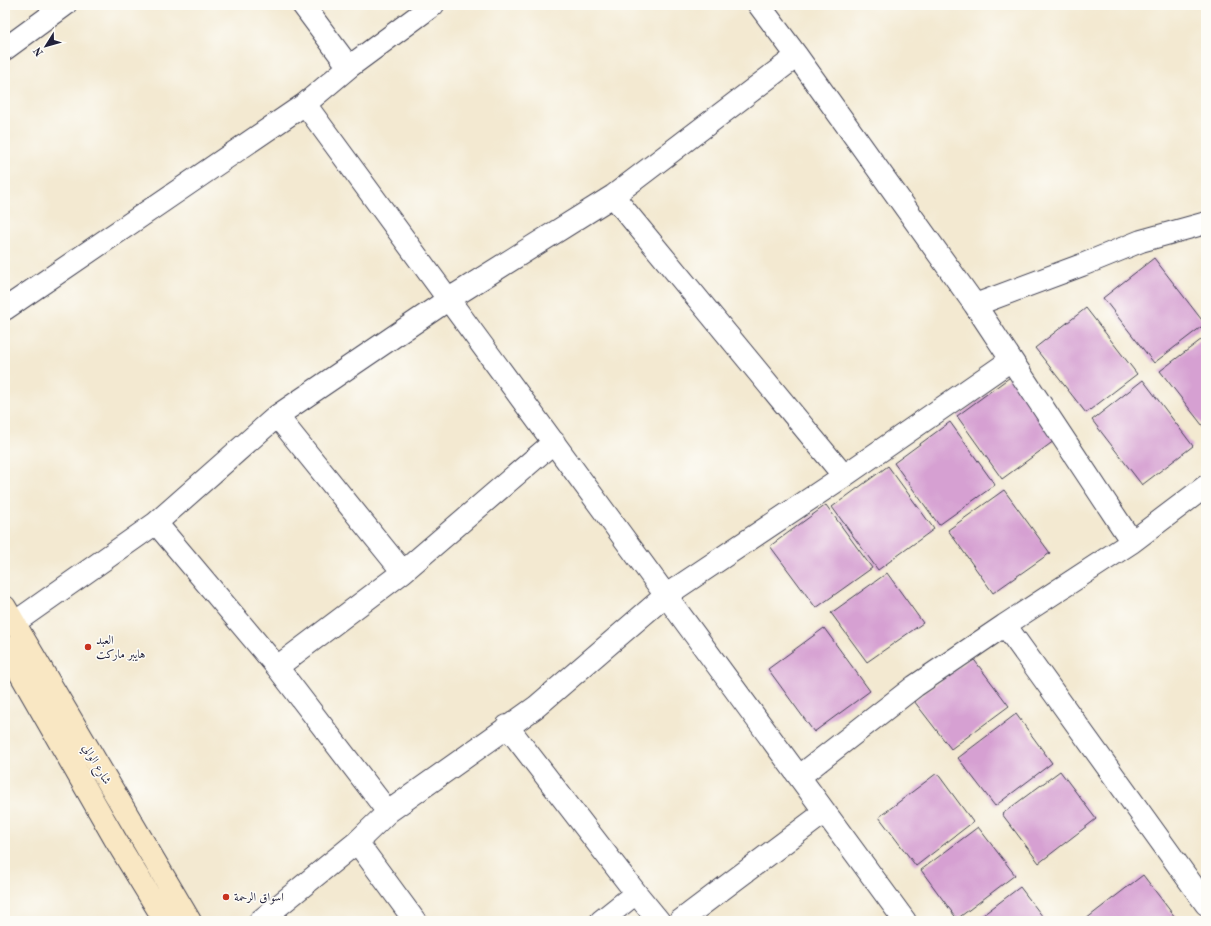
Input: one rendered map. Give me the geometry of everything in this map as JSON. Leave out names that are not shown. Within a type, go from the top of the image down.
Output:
[{"type":"street","points":[[5,49],[65,5]]},
{"type":"street","points":[[303,5],[349,67]]},
{"type":"street","points":[[5,309],[305,104],[349,67],[433,5]]},
{"type":"street","points":[[759,5],[975,305],[1132,542]]},
{"type":"street","points":[[10,615],[156,523],[277,416],[449,299],[613,196],[797,56]]},
{"type":"street","points":[[305,104],[905,921]]},
{"type":"street","points":[[613,196],[844,476]]},
{"type":"street","points":[[975,305],[1141,241],[1206,223]]},
{"type":"street","points":[[260,921],[357,842],[388,812],[507,726],[536,707],[665,596],[844,476],[1011,360]]},
{"type":"street","points":[[277,416],[403,572]]},
{"type":"street","points":[[277,667],[403,572],[554,442]]},
{"type":"street","points":[[800,776],[915,686],[1004,625],[1203,494]]},
{"type":"street","points":[[156,523],[277,667],[388,812]]},
{"type":"street","name":"شارع الوالي","points":[[10,615],[190,921]]},
{"type":"street","points":[[1004,625],[1206,904]]},
{"type":"street","name":"شارع الوالي","points":[[5,647],[165,921]]},
{"type":"street","points":[[507,726],[636,894],[659,921]]},
{"type":"street","points":[[680,921],[825,812]]},
{"type":"street","points":[[357,842],[415,921]]},
{"type":"street","points":[[601,921],[636,894]]},
{"type":"building","points":[[1154,258],[1205,324],[1154,363],[1103,298]]},
{"type":"building","points":[[1086,308],[1137,374],[1086,413],[1035,348]]},
{"type":"building","points":[[1206,336],[1206,430],[1160,371]]},
{"type":"building","points":[[1013,375],[1058,438],[1002,479],[957,416]]},
{"type":"building","points":[[1143,380],[1193,446],[1142,485],[1092,420]]},
{"type":"building","points":[[950,422],[995,485],[939,525],[894,463]]},
{"type":"building","points":[[888,466],[934,529],[878,570],[832,507]]},
{"type":"building","points":[[1004,490],[1050,553],[993,593],[948,530]]},
{"type":"building","points":[[826,505],[872,568],[816,608],[770,546]]},
{"type":"building","points":[[887,573],[923,623],[867,662],[831,613]]},
{"type":"building","points":[[824,628],[870,691],[814,732],[768,669]]},
{"type":"building","points":[[972,657],[1009,706],[951,749],[914,701]]},
{"type":"building","points":[[1016,714],[1052,763],[995,806],[958,758]]},
{"type":"building","points":[[1060,771],[1096,819],[1039,863],[1002,814]]},
{"type":"building","points":[[937,773],[973,822],[916,866],[879,817]]},
{"type":"building","points":[[978,827],[1015,875],[957,919],[921,870]]},
{"type":"building","points":[[1143,875],[1178,921],[1087,921],[1086,919]]},
{"type":"building","points":[[1020,887],[1046,921],[975,921]]},
{"type":"place","name":"العبد هايبر ماركت","points":[[88,647]]},
{"type":"place","name":"اسواق الرحمة","points":[[226,897]]}]
